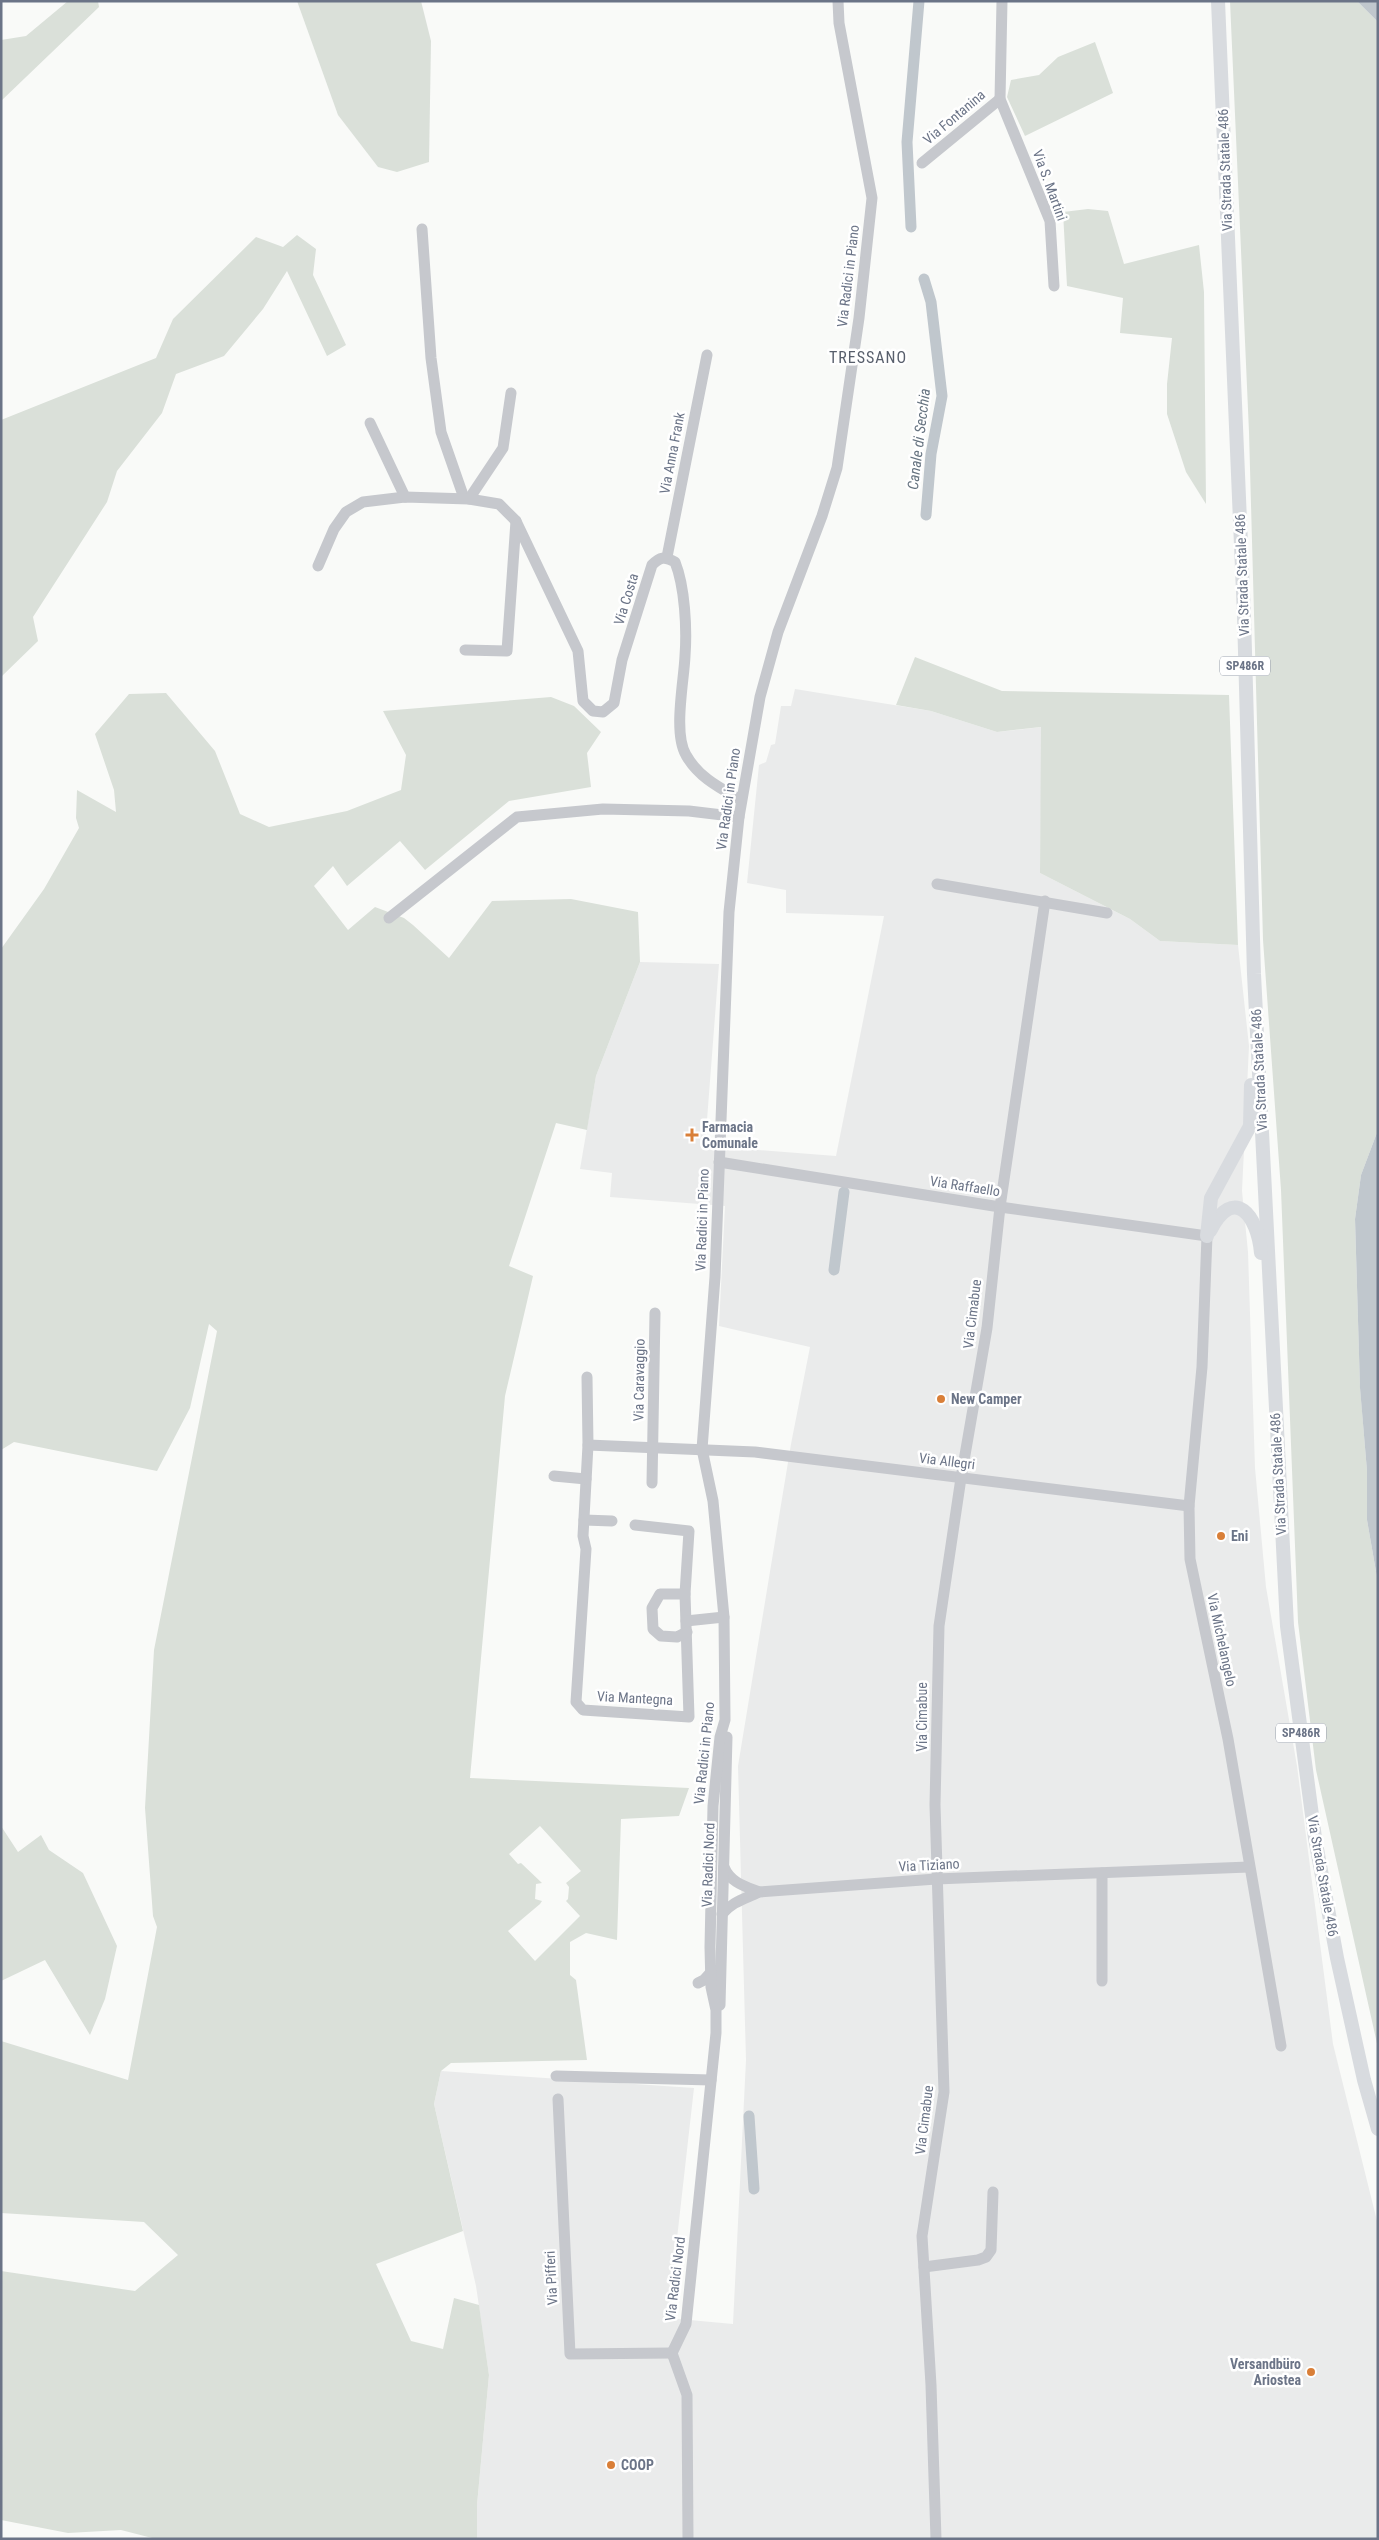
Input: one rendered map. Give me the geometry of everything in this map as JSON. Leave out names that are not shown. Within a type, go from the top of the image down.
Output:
[{"type":"main road","name":"Via Strada Statale 486","points":[[1218,1],[1244,626],[1257,1035],[1288,1635],[1315,1838],[1337,1958],[1364,2080],[1378,2130]]},
{"type":"main road","points":[[1208,1236],[1211,1198],[1250,1126],[1250,1061],[1257,1035]]},
{"type":"main road","points":[[1208,1236],[1220,1214],[1229,1208],[1239,1208],[1250,1215],[1260,1240],[1262,1278],[1272,1330]]},
{"type":"street","name":"Via Radici in Piano","points":[[712,1892],[714,1797],[720,1737],[725,1720],[724,1617],[713,1501],[702,1449],[715,1277],[729,912],[738,817],[760,697],[778,632],[822,516],[837,468],[860,309],[872,198],[839,22],[838,1]]},
{"type":"street","name":"Via Fontanina","points":[[922,163],[1000,99],[1002,1]]},
{"type":"street","name":"Via S. Martini","points":[[1000,99],[1050,221],[1054,286]]},
{"type":"street","points":[[422,229],[431,358],[441,432],[466,499]]},
{"type":"street","name":"Via Anna Frank","points":[[666,557],[707,355]]},
{"type":"street","points":[[466,499],[503,448],[511,392]]},
{"type":"street","points":[[370,423],[405,497]]},
{"type":"street","name":"Via Costa","points":[[318,566],[334,529],[346,512],[363,502],[405,497],[466,499],[499,504],[516,521],[578,651],[583,701],[592,711],[603,712],[614,703],[622,660],[652,565],[659,558],[666,557]]},
{"type":"street","points":[[465,650],[507,651],[516,521]]},
{"type":"street","points":[[666,557],[675,562],[681,576],[686,654],[680,729],[684,753],[702,775],[713,784],[741,800]]},
{"type":"street","points":[[389,918],[517,817],[603,809],[689,811],[738,817]]},
{"type":"street","points":[[937,884],[1107,913]]},
{"type":"street","name":"Via Cimabue","points":[[936,2539],[922,2236],[944,2092],[936,1879],[939,1626],[961,1478],[987,1328],[1000,1207],[1045,901]]},
{"type":"street","name":"Via Raffaello","points":[[719,1162],[1000,1207],[1208,1236]]},
{"type":"street","name":"Via Michelangelo","points":[[1208,1236],[1202,1367],[1189,1506],[1190,1559],[1228,1739],[1281,2046]]},
{"type":"street","name":"Via Caravaggio","points":[[652,1483],[655,1313]]},
{"type":"street","points":[[587,1377],[588,1445],[584,1520],[612,1521]]},
{"type":"street","points":[[588,1445],[702,1449]]},
{"type":"street","name":"Via Allegri","points":[[702,1449],[755,1452],[1189,1506]]},
{"type":"street","points":[[554,1476],[586,1479]]},
{"type":"street","name":"Via Mantegna","points":[[584,1520],[583,1536],[586,1549],[576,1702],[579,1708],[689,1717],[686,1626]]},
{"type":"street","points":[[636,1526],[689,1531],[685,1594],[686,1626]]},
{"type":"street","points":[[685,1594],[660,1594],[652,1608],[653,1629],[661,1636],[677,1637],[686,1626],[724,1617]]},
{"type":"street","name":"Via Radici Nord","points":[[716,2010],[720,2004],[728,1731],[725,1720]]},
{"type":"street","points":[[724,1866],[727,1875],[734,1881],[759,1892]]},
{"type":"street","name":"Via Tiziano","points":[[759,1892],[936,1879],[1249,1866]]},
{"type":"street","points":[[1102,1873],[1102,1981]]},
{"type":"street","name":"Via Radici Nord","points":[[672,2354],[686,2324],[711,2080],[716,2010],[711,1973],[712,1892]]},
{"type":"street","points":[[722,1914],[730,1905],[741,1898],[759,1892]]},
{"type":"street","points":[[713,1994],[704,1985],[698,1983],[711,1973],[721,1958]]},
{"type":"street","points":[[556,2076],[711,2080]]},
{"type":"street","name":"Via Pifferi","points":[[558,2099],[570,2354],[672,2354]]},
{"type":"street","points":[[924,2267],[978,2260],[986,2257],[991,2250],[993,2192]]},
{"type":"street","points":[[672,2354],[687,2395],[688,2539]]},
{"type":"shaded area","points":[[68,1],[98,1],[99,7],[1,101],[1,40],[26,36]]},
{"type":"shaded area","points":[[297,1],[421,1],[431,41],[429,162],[397,172],[378,167],[338,115]]},
{"type":"shaded area","points":[[1230,1],[1357,1],[1378,22],[1378,1130],[1361,1175],[1355,1219],[1360,1387],[1367,1471],[1367,1520],[1378,1583],[1378,2048],[1316,1770],[1298,1622],[1281,1190],[1263,940],[1249,432]]},
{"type":"shaded area","points":[[1357,1],[1378,1],[1378,22]]},
{"type":"shaded area","points":[[1095,42],[1113,93],[1025,136],[1007,97],[1011,80],[1039,75],[1058,57]]},
{"type":"shaded area","points":[[1088,209],[1108,211],[1124,264],[1199,245],[1204,292],[1206,504],[1186,472],[1167,414],[1167,384],[1172,338],[1120,333],[1123,298],[1067,286],[1063,212]]},
{"type":"shaded area","points":[[297,235],[316,249],[313,275],[346,345],[327,356],[287,271],[263,309],[224,356],[176,374],[162,413],[117,471],[107,502],[33,617],[38,641],[1,677],[1,420],[156,358],[173,319],[256,237],[283,247]]},
{"type":"shaded area","points":[[915,657],[1002,691],[1229,695],[1238,945],[1160,941],[1130,919],[1040,873],[1041,727],[997,732],[931,711],[896,705]]},
{"type":"shaded area","points":[[795,689],[931,711],[997,732],[1042,727],[1040,873],[1130,919],[1160,941],[1238,945],[1249,1046],[1242,1191],[1248,1252],[1255,1468],[1266,1587],[1297,1766],[1333,2044],[1378,2225],[1378,2539],[477,2539],[477,2505],[489,2375],[476,2286],[434,2104],[441,2071],[694,2088],[668,2318],[733,2324],[746,2060],[738,1766],[791,1444],[810,1347],[719,1326],[725,1206],[610,1197],[612,1173],[580,1169],[596,1076],[640,962],[719,964],[705,1146],[836,1156],[884,916],[786,913],[786,890],[747,883],[759,765],[766,762],[771,745],[775,744],[781,706],[791,706]]},
{"type":"shaded area","points":[[166,693],[215,751],[240,814],[269,827],[347,811],[401,790],[406,755],[383,711],[551,697],[574,706],[601,732],[587,753],[591,787],[509,801],[425,870],[400,841],[347,886],[333,866],[314,886],[348,930],[375,907],[404,918],[449,958],[492,901],[571,899],[638,912],[640,962],[596,1076],[587,1130],[556,1123],[509,1266],[533,1276],[505,1396],[470,1778],[689,1788],[679,1816],[621,1819],[617,1940],[586,1933],[570,1942],[570,1975],[576,1980],[587,2060],[451,2063],[441,2071],[434,2104],[463,2231],[376,2264],[411,2341],[443,2349],[454,2298],[479,2305],[489,2375],[477,2505],[477,2539],[156,2539],[121,2530],[68,2533],[1,2520],[1,2271],[135,2291],[178,2255],[144,2222],[1,2213],[1,2041],[128,2080],[157,1927],[153,1916],[145,1808],[154,1650],[217,1331],[209,1324],[190,1408],[157,1471],[14,1442],[1,1450],[1,949],[44,889],[79,828],[76,818],[77,790],[116,812],[114,790],[95,734],[129,694]],"holes":[[[540,1826],[581,1871],[566,1883],[569,1887],[568,1899],[566,1901],[580,1916],[535,1961],[508,1931],[540,1904],[542,1901],[535,1899],[536,1884],[542,1883],[521,1863],[518,1864],[509,1854]]]},
{"type":"shaded area","points":[[1378,1130],[1378,1583],[1367,1520],[1367,1471],[1360,1388],[1355,1219],[1361,1175]]},
{"type":"shaded area","points":[[1,1826],[18,1852],[41,1835],[49,1850],[83,1873],[117,1946],[105,1999],[90,2035],[45,1960],[1,1981]]},
{"type":"waterway","name":"Canale di Secchia","points":[[911,227],[907,142],[919,1]]},
{"type":"waterway","name":"Canale di Secchia","points":[[924,279],[931,302],[942,396],[931,454],[926,515]]},
{"type":"waterway","name":"Canale di Secchia","points":[[834,1270],[844,1192]]},
{"type":"waterway","name":"Canale di Secchia","points":[[749,2116],[754,2189]]},
{"type":"place","name":"Farmacia Comunale","points":[[692,1135]]},
{"type":"place","name":"New Camper","points":[[941,1399]]},
{"type":"place","name":"Eni","points":[[1221,1536]]},
{"type":"place","name":"Versandbüro Ariostea","points":[[1311,2372]]},
{"type":"place","name":"COOP","points":[[611,2465]]},
{"type":"district","name":"TRESSANO","points":[[868,357]]}]
